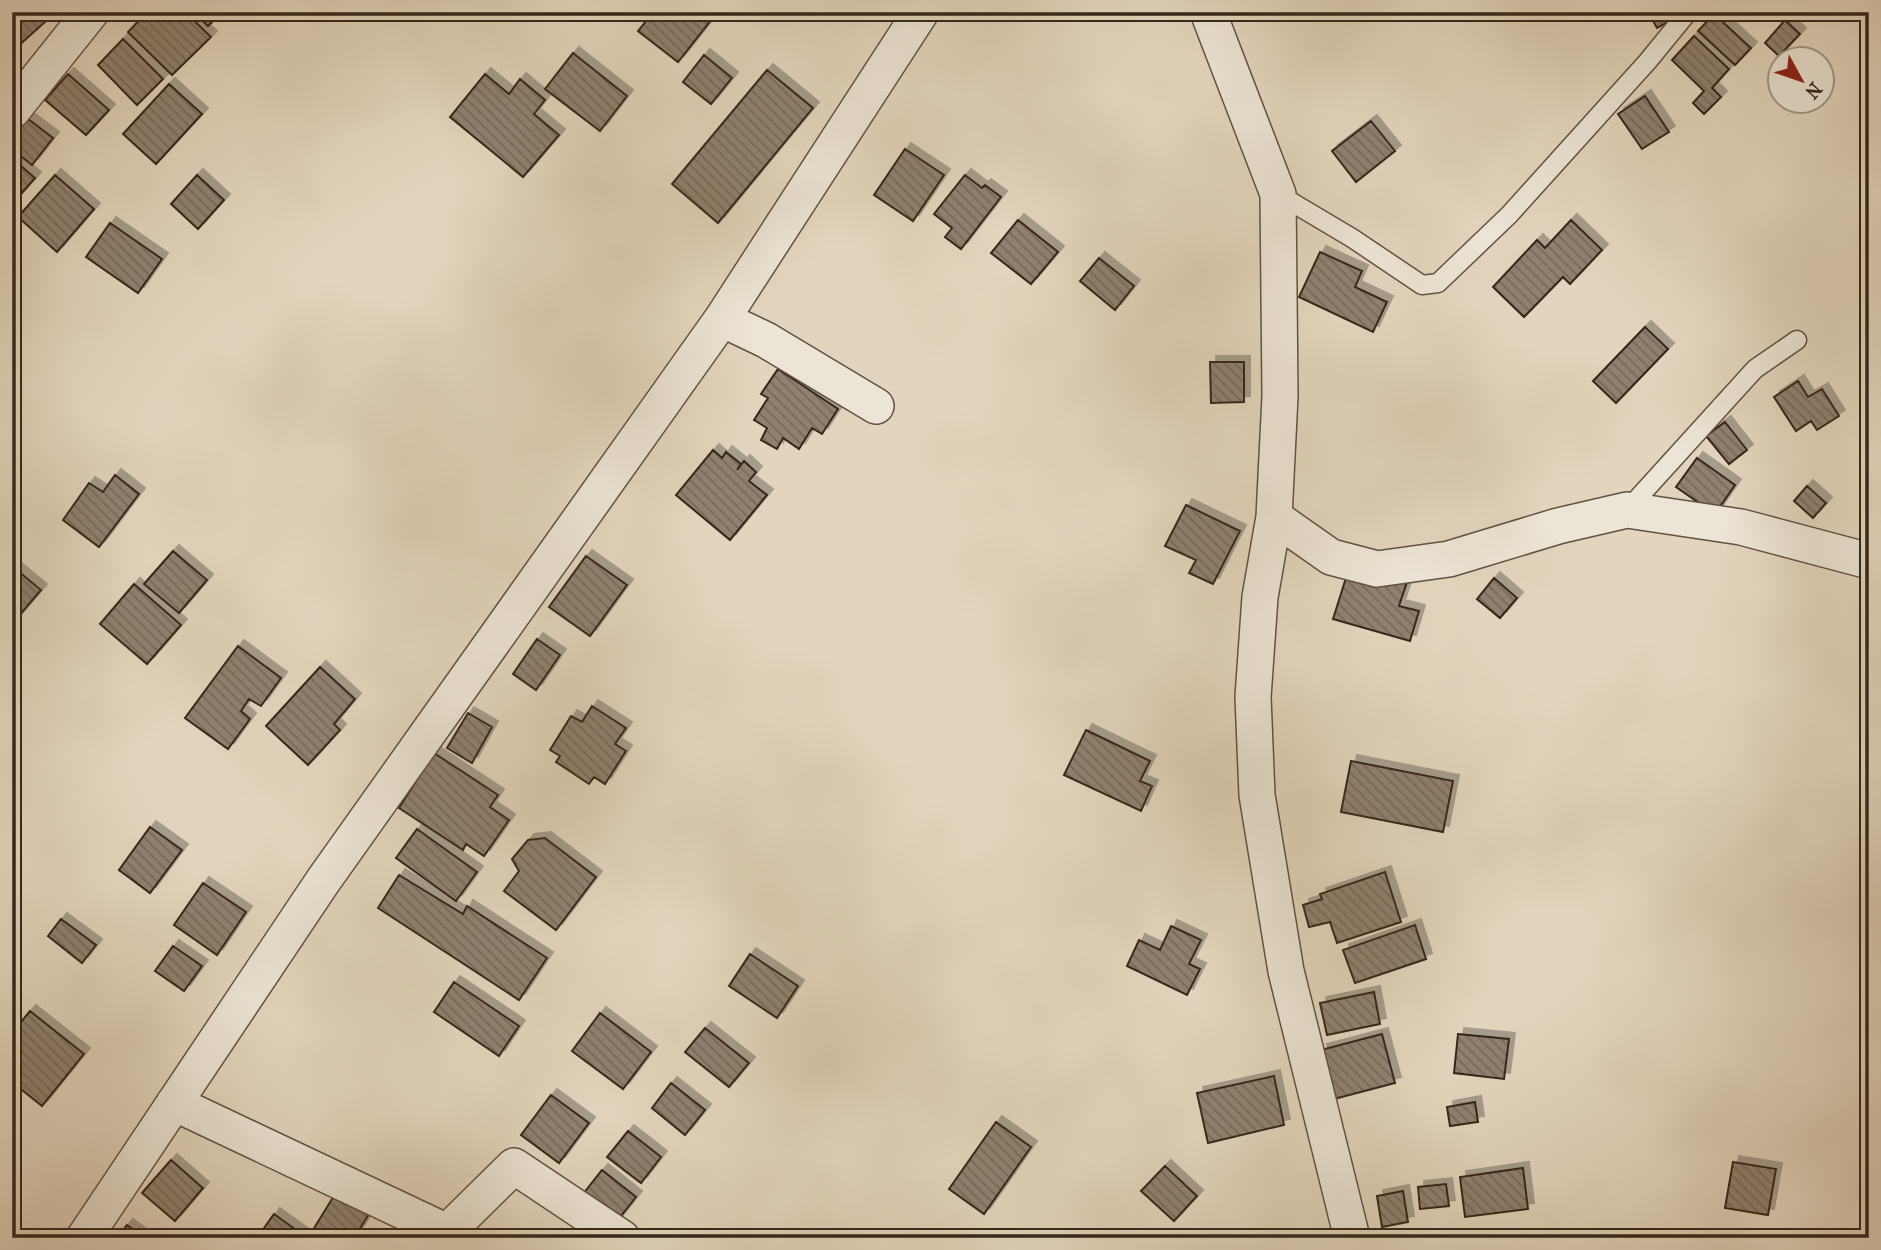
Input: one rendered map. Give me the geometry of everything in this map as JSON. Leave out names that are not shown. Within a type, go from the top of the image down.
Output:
[{"type":"street","points":[[12,111],[91,12]]},
{"type":"street","points":[[1208,12],[1278,194],[1280,396],[1274,517],[1260,597],[1253,697],[1257,795],[1286,971],[1352,1238]]},
{"type":"street","points":[[84,1238],[323,881],[722,319],[908,17]]},
{"type":"street","points":[[722,319],[790,354],[876,406]]},
{"type":"street","points":[[1274,517],[1331,557],[1377,569],[1449,559],[1558,526],[1627,510],[1741,527],[1869,561]]},
{"type":"street","points":[[174,1103],[447,1232],[513,1166],[622,1238]]},
{"type":"lane","points":[[1278,194],[1352,237],[1422,285],[1438,283],[1509,215],[1648,61],[1688,12]]},
{"type":"lane","points":[[1627,510],[1755,369],[1797,340]]},
{"type":"building","points":[[12,12],[37,12],[45,22],[17,47],[12,42]]},
{"type":"building","points":[[147,12],[185,12],[211,37],[172,75],[128,32]]},
{"type":"building","points":[[193,12],[222,12],[208,26]]},
{"type":"building","points":[[647,12],[712,12],[715,15],[678,62],[638,31],[651,15]]},
{"type":"building","points":[[1648,12],[1680,12],[1681,15],[1657,28]]},
{"type":"building","points":[[1714,14],[1751,48],[1735,65],[1698,31]]},
{"type":"building","points":[[1785,20],[1800,34],[1789,46],[1768,46],[1765,43]]},
{"type":"building","points":[[1694,36],[1729,69],[1712,88],[1721,97],[1704,114],[1693,103],[1704,91],[1672,60]]},
{"type":"building","points":[[123,39],[163,79],[137,105],[98,65]]},
{"type":"building","points":[[573,53],[627,96],[600,131],[545,89]]},
{"type":"building","points":[[704,55],[732,78],[711,104],[683,82]]},
{"type":"building","points":[[767,70],[813,108],[718,223],[672,184]]},
{"type":"building","points":[[68,74],[109,110],[86,135],[45,100]]},
{"type":"building","points":[[485,74],[509,94],[520,79],[545,100],[534,114],[559,135],[523,177],[450,117]]},
{"type":"building","points":[[169,84],[202,114],[156,164],[123,134]]},
{"type":"building","points":[[1645,96],[1669,132],[1642,149],[1618,114]]},
{"type":"building","points":[[23,115],[53,138],[32,165],[12,149],[12,128]]},
{"type":"building","points":[[1371,121],[1395,151],[1356,182],[1332,151]]},
{"type":"building","points":[[905,149],[944,175],[913,221],[874,195]]},
{"type":"building","points":[[12,158],[35,178],[12,204]]},
{"type":"building","points":[[55,175],[94,209],[57,252],[18,217]]},
{"type":"building","points":[[197,175],[224,200],[198,229],[171,204]]},
{"type":"building","points":[[965,175],[982,188],[985,185],[1001,197],[961,249],[945,237],[952,228],[934,214]]},
{"type":"building","points":[[1018,220],[1058,252],[1031,284],[991,253]]},
{"type":"building","points":[[1571,220],[1602,250],[1570,284],[1563,277],[1524,317],[1493,287],[1537,240],[1545,248]]},
{"type":"building","points":[[110,223],[162,259],[138,293],[86,257]]},
{"type":"building","points":[[1320,252],[1362,271],[1355,287],[1387,302],[1373,332],[1299,297]]},
{"type":"building","points":[[1099,258],[1134,286],[1115,310],[1080,281]]},
{"type":"building","points":[[1645,327],[1668,349],[1616,403],[1593,381]]},
{"type":"building","points":[[1210,362],[1244,362],[1244,402],[1211,403]]},
{"type":"building","points":[[778,369],[838,409],[822,434],[812,428],[799,449],[783,438],[777,449],[761,440],[767,428],[754,420],[768,398],[761,394]]},
{"type":"building","points":[[1798,381],[1808,397],[1822,389],[1839,416],[1817,430],[1811,421],[1796,431],[1774,397]]},
{"type":"building","points":[[1725,422],[1747,450],[1729,464],[1706,436]]},
{"type":"building","points":[[713,450],[722,458],[726,452],[741,464],[737,470],[744,461],[756,472],[749,481],[767,495],[730,540],[676,495]]},
{"type":"building","points":[[1697,458],[1735,485],[1715,514],[1676,487]]},
{"type":"building","points":[[115,475],[139,494],[99,547],[63,520],[89,483],[103,492]]},
{"type":"building","points":[[1807,486],[1826,503],[1813,518],[1794,501]]},
{"type":"building","points":[[1186,505],[1240,531],[1213,584],[1189,573],[1196,560],[1165,546]]},
{"type":"building","points":[[173,551],[207,580],[179,613],[144,584]]},
{"type":"building","points":[[586,556],[627,585],[590,636],[549,607]]},
{"type":"building","points":[[1351,562],[1408,579],[1399,606],[1419,611],[1410,641],[1333,619]]},
{"type":"building","points":[[12,566],[41,590],[12,624]]},
{"type":"building","points":[[1494,578],[1517,598],[1500,618],[1477,599]]},
{"type":"building","points":[[134,584],[181,625],[147,664],[100,624]]},
{"type":"building","points":[[537,639],[560,655],[536,690],[513,674]]},
{"type":"building","points":[[238,646],[281,678],[261,706],[249,699],[241,711],[250,719],[228,749],[185,718]]},
{"type":"building","points":[[320,667],[355,699],[334,724],[340,730],[308,765],[266,726]]},
{"type":"building","points":[[592,706],[626,728],[615,744],[626,751],[605,784],[594,777],[589,784],[556,762],[560,756],[550,750],[571,716],[582,722]]},
{"type":"building","points":[[468,713],[492,727],[472,763],[447,748]]},
{"type":"building","points":[[1086,730],[1150,761],[1140,781],[1152,786],[1141,811],[1064,775]]},
{"type":"building","points":[[434,753],[498,795],[490,807],[509,820],[484,856],[466,844],[463,850],[399,808]]},
{"type":"building","points":[[1351,761],[1453,781],[1443,832],[1341,812]]},
{"type":"building","points":[[150,827],[182,850],[150,893],[119,870]]},
{"type":"building","points":[[417,829],[477,872],[456,901],[396,858]]},
{"type":"building","points":[[545,838],[596,877],[556,930],[504,891],[519,871],[512,859],[528,840]]},
{"type":"building","points":[[1385,872],[1401,922],[1337,943],[1330,922],[1309,927],[1303,905],[1322,899],[1320,894]]},
{"type":"building","points":[[399,875],[463,914],[467,906],[547,958],[519,1000],[378,908]]},
{"type":"building","points":[[203,883],[246,912],[217,955],[174,925]]},
{"type":"building","points":[[61,919],[96,945],[82,963],[48,936]]},
{"type":"building","points":[[1415,925],[1426,959],[1355,983],[1343,950]]},
{"type":"building","points":[[1171,926],[1201,940],[1189,964],[1200,969],[1187,995],[1127,966],[1139,940],[1160,950]]},
{"type":"building","points":[[173,946],[202,966],[184,991],[155,971]]},
{"type":"building","points":[[750,954],[798,986],[777,1018],[729,986]]},
{"type":"building","points":[[454,982],[519,1026],[499,1056],[434,1012]]},
{"type":"building","points":[[1374,992],[1380,1024],[1327,1035],[1320,1003]]},
{"type":"building","points":[[30,1011],[84,1054],[42,1106],[12,1082],[12,1033]]},
{"type":"building","points":[[600,1013],[651,1052],[623,1089],[572,1051]]},
{"type":"building","points":[[705,1028],[749,1063],[729,1087],[685,1052]]},
{"type":"building","points":[[1382,1034],[1395,1083],[1334,1099],[1321,1050]]},
{"type":"building","points":[[1458,1034],[1509,1039],[1504,1079],[1454,1073]]},
{"type":"building","points":[[1274,1076],[1284,1125],[1208,1143],[1197,1093]]},
{"type":"building","points":[[671,1083],[705,1110],[685,1135],[652,1108]]},
{"type":"building","points":[[551,1095],[589,1123],[559,1163],[521,1135]]},
{"type":"building","points":[[1475,1102],[1478,1122],[1450,1126],[1447,1107]]},
{"type":"building","points":[[996,1122],[1031,1147],[984,1214],[949,1189]]},
{"type":"building","points":[[628,1131],[661,1157],[641,1183],[607,1157]]},
{"type":"building","points":[[171,1160],[203,1188],[175,1221],[142,1193]]},
{"type":"building","points":[[1733,1162],[1776,1169],[1768,1215],[1725,1208]]},
{"type":"building","points":[[1165,1166],[1197,1196],[1174,1221],[1141,1191]]},
{"type":"building","points":[[1523,1168],[1528,1209],[1465,1217],[1460,1177]]},
{"type":"building","points":[[602,1170],[636,1197],[617,1221],[583,1194]]},
{"type":"building","points":[[1446,1184],[1449,1206],[1420,1209],[1418,1187]]},
{"type":"building","points":[[1403,1191],[1408,1222],[1382,1227],[1377,1196]]},
{"type":"building","points":[[335,1194],[369,1214],[354,1238],[308,1238]]},
{"type":"building","points":[[274,1214],[303,1235],[301,1238],[257,1238]]},
{"type":"building","points":[[127,1225],[145,1238],[117,1238]]}]
